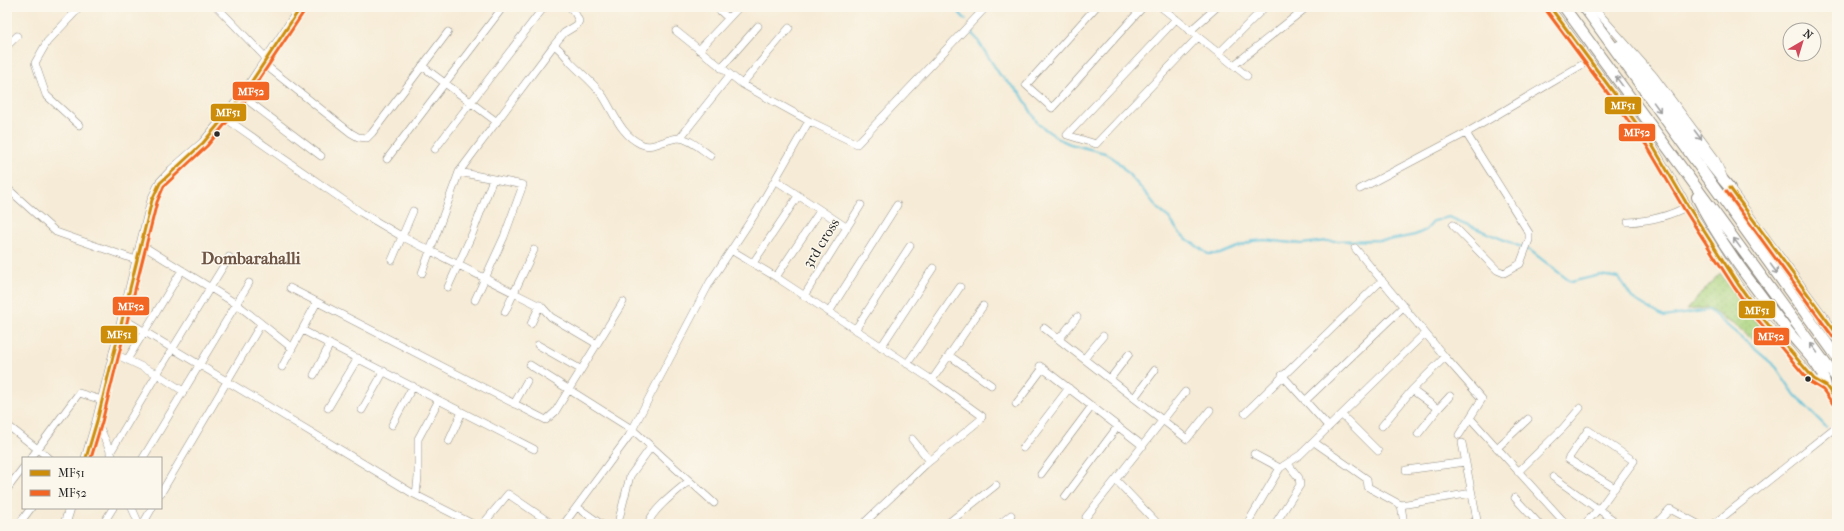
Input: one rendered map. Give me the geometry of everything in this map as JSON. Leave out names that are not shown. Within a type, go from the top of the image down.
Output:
[{"type":"highway","points":[[1564,7],[1837,379]]},
{"type":"highway","points":[[1584,7],[1837,357]]},
{"type":"highway","points":[[1593,19],[1643,71],[1707,162],[1730,188]]},
{"type":"highway","points":[[1684,171],[1718,234],[1788,331],[1824,376],[1826,386]]},
{"type":"main road","points":[[86,457],[97,421],[140,244],[152,200],[160,183],[172,170],[203,143],[225,118],[242,96],[301,7]]},
{"type":"main road","points":[[65,524],[70,509]]},
{"type":"street","points":[[79,125],[46,95],[35,63],[47,42],[80,7]]},
{"type":"street","points":[[217,7],[265,61],[351,133],[358,137],[367,138],[448,32]]},
{"type":"street","points":[[387,158],[503,7]]},
{"type":"street","points":[[435,149],[544,7]]},
{"type":"street","points":[[422,273],[459,172],[554,45],[564,33],[577,25],[579,20],[578,10],[570,7]]},
{"type":"street","points":[[716,7],[728,18]]},
{"type":"street","points":[[699,50],[739,7]]},
{"type":"street","points":[[676,31],[742,84],[809,121],[857,144],[986,7]]},
{"type":"street","points":[[1096,7],[1026,85],[1052,108],[1143,7]]},
{"type":"street","points":[[1161,7],[1247,76]]},
{"type":"street","points":[[1190,31],[1217,7]]},
{"type":"street","points":[[1219,53],[1266,7]]},
{"type":"street","points":[[1234,65],[1307,7]]},
{"type":"street","points":[[1550,7],[1590,60],[1611,92],[1651,143],[1688,206],[1738,284],[1761,316],[1814,379],[1826,386],[1837,400]]},
{"type":"street","points":[[1593,7],[1654,76],[1715,158],[1730,188],[1837,334]]},
{"type":"street","points":[[1176,19],[1067,135],[1096,144],[1198,37]]},
{"type":"street","points":[[721,68],[758,26]]},
{"type":"street","points":[[742,84],[789,28]]},
{"type":"street","points":[[7,46],[17,36]]},
{"type":"street","points":[[554,45],[595,86],[620,125],[641,145],[651,146],[665,140],[680,138],[691,142],[711,156]]},
{"type":"street","points":[[1360,189],[1466,133],[1590,60]]},
{"type":"street","points":[[422,66],[497,122]]},
{"type":"street","points":[[680,138],[730,75]]},
{"type":"street","points":[[242,96],[321,156]]},
{"type":"street","points":[[225,118],[362,213],[401,236],[540,305],[551,316],[597,344]]},
{"type":"street","points":[[564,524],[633,430],[710,282],[775,180],[809,121]]},
{"type":"street","points":[[1453,225],[1497,270],[1504,273],[1520,264],[1529,240],[1529,233],[1466,133]]},
{"type":"street","points":[[459,172],[523,185],[504,237],[486,279],[475,300]]},
{"type":"street","points":[[448,287],[493,179]]},
{"type":"street","points":[[775,180],[846,228]]},
{"type":"street","points":[[7,188],[56,232],[136,260]]},
{"type":"street","points":[[753,263],[798,196]]},
{"type":"street","name":"3rd cross","points":[[804,296],[862,205]]},
{"type":"street","points":[[829,312],[897,205]]},
{"type":"street","points":[[1628,222],[1650,221],[1674,214],[1688,206]]},
{"type":"street","points":[[392,260],[413,211]]},
{"type":"street","points":[[776,277],[820,211]]},
{"type":"street","points":[[140,244],[238,304],[292,348]]},
{"type":"street","points":[[855,330],[910,246]]},
{"type":"street","points":[[1355,248],[1445,357],[1482,399],[1459,435]]},
{"type":"street","points":[[505,312],[534,250]]},
{"type":"street","points":[[731,250],[776,277],[932,380],[982,416],[980,420],[930,461],[863,524]]},
{"type":"street","points":[[112,455],[171,348],[229,257]]},
{"type":"street","points":[[881,347],[933,268]]},
{"type":"street","points":[[127,360],[182,270]]},
{"type":"street","points":[[1245,413],[1282,375],[1382,280]]},
{"type":"street","points":[[143,457],[238,304],[249,283]]},
{"type":"street","points":[[907,364],[960,287]]},
{"type":"street","points":[[290,288],[546,420],[555,412],[622,302]]},
{"type":"street","points":[[282,367],[317,302]]},
{"type":"street","points":[[531,324],[540,305]]},
{"type":"street","points":[[932,380],[950,356],[983,306]]},
{"type":"street","points":[[1305,400],[1404,306]]},
{"type":"street","points":[[1059,340],[1077,317]]},
{"type":"street","points":[[122,318],[416,495],[473,524]]},
{"type":"street","points":[[162,490],[261,324]]},
{"type":"street","points":[[1044,328],[1187,439],[1210,410]]},
{"type":"street","points":[[302,330],[534,449]]},
{"type":"street","points":[[1246,524],[1280,468],[1288,464],[1314,442],[1425,333]]},
{"type":"street","points":[[1084,359],[1103,336]]},
{"type":"street","points":[[314,375],[330,344]]},
{"type":"street","points":[[538,346],[580,369]]},
{"type":"street","points":[[113,353],[157,374],[183,391]]},
{"type":"street","points":[[1110,379],[1129,354]]},
{"type":"street","points":[[950,356],[991,385]]},
{"type":"street","points":[[1382,426],[1412,390],[1445,357]]},
{"type":"street","points":[[328,408],[358,358]]},
{"type":"street","points":[[530,365],[569,388],[633,430],[714,503]]},
{"type":"street","points":[[1016,404],[1042,367],[1143,446]]},
{"type":"street","points":[[1134,398],[1156,370]]},
{"type":"street","points":[[362,410],[384,371]]},
{"type":"street","points":[[1282,375],[1329,427]]},
{"type":"street","points":[[514,404],[527,381]]},
{"type":"street","points":[[392,425],[413,386]]},
{"type":"street","points":[[1023,448],[1069,388]]},
{"type":"street","points":[[1412,390],[1438,409]]},
{"type":"street","points":[[1086,517],[1184,392]]},
{"type":"street","points":[[32,457],[78,393],[102,400]]},
{"type":"street","points":[[1418,434],[1450,396]]},
{"type":"street","points":[[416,495],[418,477],[418,439],[440,400]]},
{"type":"street","points":[[1041,474],[1092,406]]},
{"type":"street","points":[[1518,472],[1563,428],[1580,408]]},
{"type":"street","points":[[449,441],[462,412]]},
{"type":"street","points":[[1342,414],[1378,451]]},
{"type":"street","points":[[1470,418],[1566,524]]},
{"type":"street","points":[[1497,448],[1528,419]]},
{"type":"street","points":[[97,421],[112,455]]},
{"type":"street","points":[[1065,497],[1118,426]]},
{"type":"street","points":[[1714,524],[1837,426]]},
{"type":"street","points":[[8,429],[48,457]]},
{"type":"street","points":[[1584,524],[1598,509],[1614,488],[1634,461],[1588,430],[1568,459],[1614,488]]},
{"type":"street","points":[[912,439],[930,461]]},
{"type":"street","points":[[1314,442],[1367,479],[1368,487],[1401,505],[1472,493]]},
{"type":"street","points":[[1462,443],[1477,520],[1470,524]]},
{"type":"street","points":[[619,519],[630,476],[651,447]]},
{"type":"street","points":[[1254,454],[1280,468]]},
{"type":"street","points":[[1406,470],[1466,462]]},
{"type":"street","points":[[1275,524],[1300,486],[1300,478],[1288,464]]},
{"type":"street","points":[[7,489],[22,469]]},
{"type":"street","points":[[1553,478],[1612,519]]},
{"type":"street","points":[[1116,480],[1158,524]]},
{"type":"street","points":[[648,524],[649,520],[662,505],[688,481]]},
{"type":"street","points":[[948,524],[996,485]]},
{"type":"street","points":[[483,524],[508,494],[552,524]]},
{"type":"street","points":[[1515,498],[1539,524]]},
{"type":"street","points":[[1401,505],[1404,524]]},
{"type":"street","points":[[577,507],[601,524]]},
{"type":"street","points":[[19,524],[30,509]]},
{"type":"street","points":[[103,524],[112,509]]},
{"type":"street","points":[[132,509],[139,524]]},
{"type":"street","points":[[143,524],[151,509]]},
{"type":"street","points":[[1656,524],[1670,509],[1698,524]]},
{"type":"street","points":[[1000,524],[1011,514]]},
{"type":"green space","points":[[1720,273],[1767,335],[1756,343],[1739,328],[1708,308],[1686,310]]},
{"type":"waterway","points":[[954,7],[966,20]]},
{"type":"waterway","points":[[971,30],[1000,75],[1021,94],[1038,124],[1059,139],[1070,144],[1105,153],[1116,160],[1158,209],[1169,218],[1180,234],[1208,254],[1220,254],[1253,241],[1265,240],[1302,244],[1326,241],[1390,240],[1415,235],[1426,230],[1434,221],[1449,217],[1531,251],[1571,282],[1600,275],[1619,278],[1632,298],[1664,317],[1709,310],[1776,367],[1795,395],[1826,427]]},
{"type":"transit line","name":"MF51","points":[[86,457],[97,421],[152,200],[160,183],[203,143],[242,96],[301,7]]},
{"type":"transit line","name":"MF51","points":[[1550,7],[1651,143],[1688,206],[1738,284],[1761,316],[1814,379],[1826,386],[1837,401]]},
{"type":"transit line","name":"MF52","points":[[91,457],[102,422],[157,202],[164,186],[207,146],[246,99],[305,10]]},
{"type":"transit line","name":"MF52","points":[[1546,10],[1647,146],[1684,209],[1734,287],[1757,319],[1810,382],[1823,390],[1833,404]]},
{"type":"transit line","name":"MF51","points":[[1730,188],[1837,334]]},
{"type":"transit line","name":"MF52","points":[[1726,191],[1833,337]]},
{"type":"district","name":"Dombarahalli","points":[[251,258]]}]
